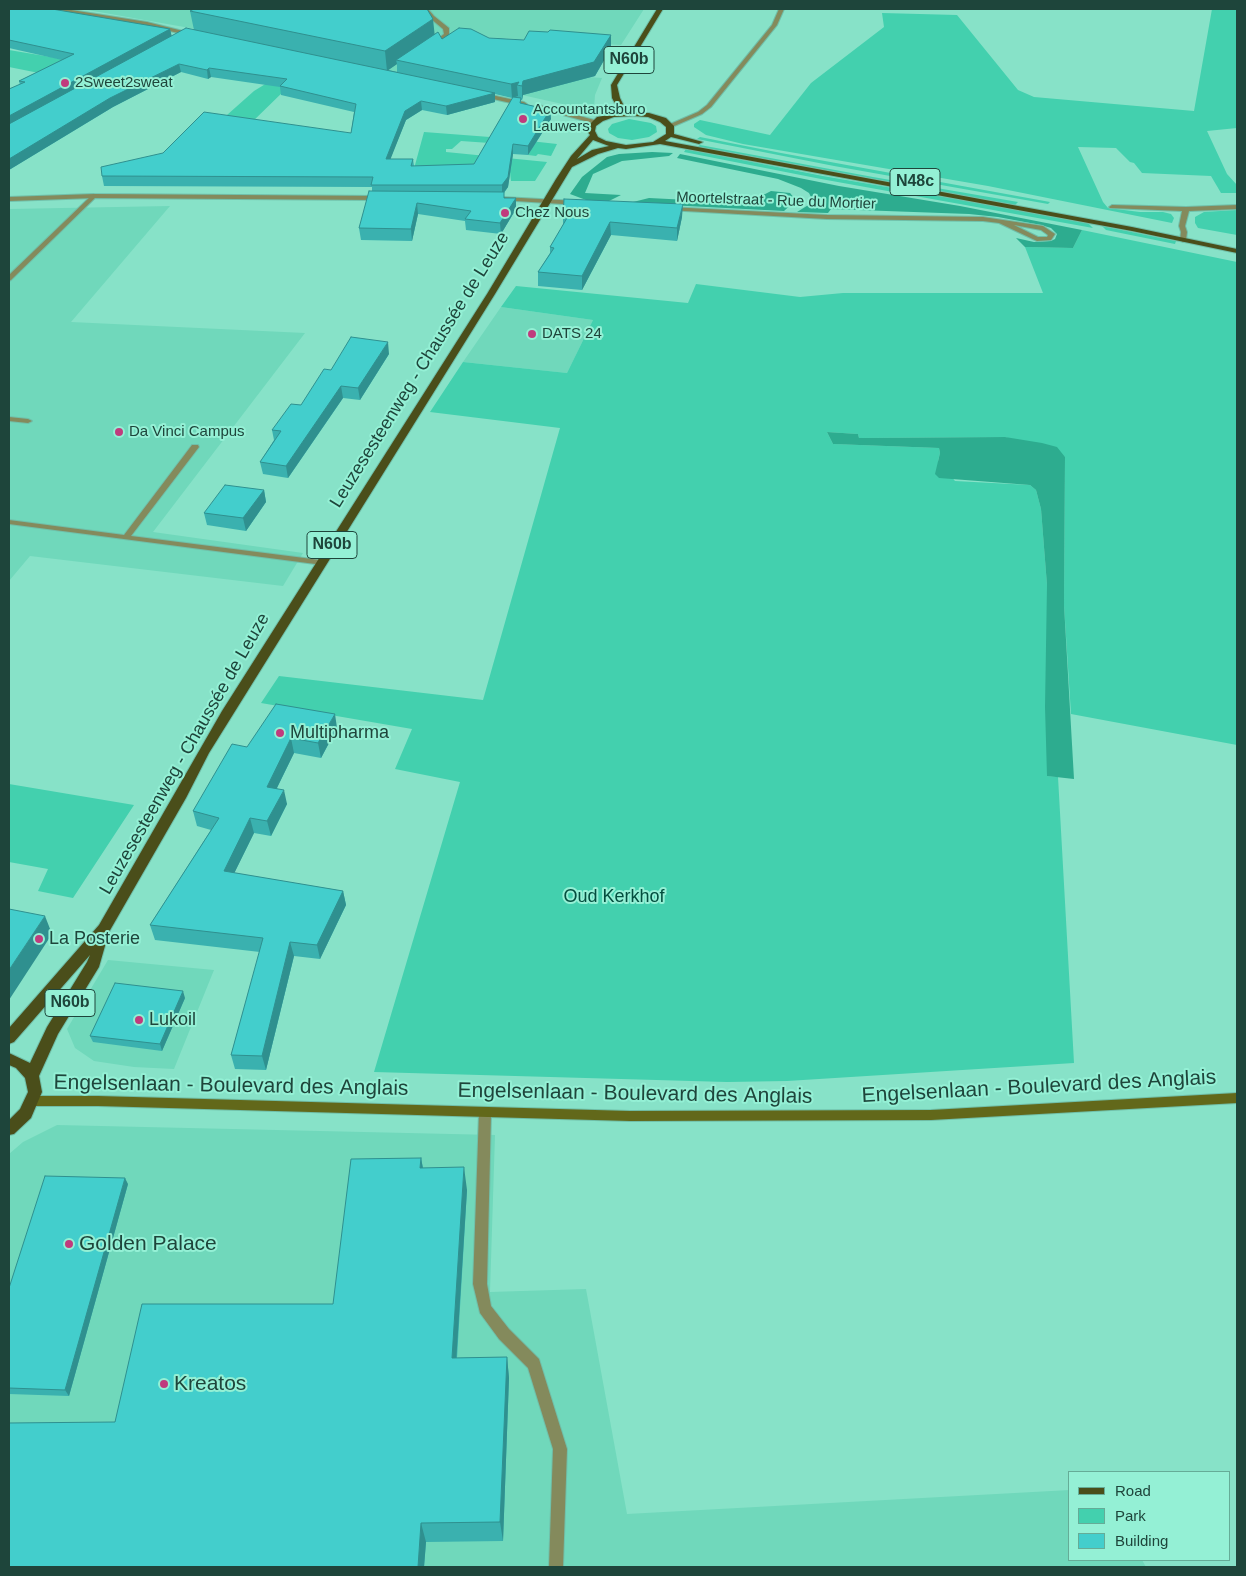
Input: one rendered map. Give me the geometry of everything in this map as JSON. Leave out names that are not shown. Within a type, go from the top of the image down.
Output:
[{"type":"main road","name":"N60b","points":[[624,114],[616,98],[614,85],[660,9]]},
{"type":"main road","points":[[596,122],[606,117],[641,114],[656,117],[670,126],[670,135]]},
{"type":"main road","name":"N60b","points":[[596,122],[591,128],[593,136],[604,143],[618,146],[642,146],[660,142],[670,135]]},
{"type":"main road","name":"N48c","points":[[670,135],[806,163],[1042,204],[1183,236],[1237,251]]},
{"type":"main road","name":"Leuzesesteenweg - Chaussée de Leuze","points":[[9,1038],[104,929],[180,798],[208,745],[320,563],[570,166],[593,136]]},
{"type":"main road","name":"N48c","points":[[660,142],[1183,236],[1237,243]]},
{"type":"main road","name":"Leuzesesteenweg - Chaussée de Leuze","points":[[570,166],[595,152],[618,146]]},
{"type":"main road","name":"Leuzesesteenweg - Chaussée de Leuze","points":[[32,1076],[52,1031],[94,963],[104,929]]},
{"type":"main road","points":[[9,1059],[21,1064],[32,1076]]},
{"type":"main road","name":"N60b","points":[[32,1076],[35,1092],[33,1102]]},
{"type":"main road","name":"Engelsenlaan - Boulevard des Anglais","points":[[33,1102],[98,1101],[630,1116],[931,1115],[1237,1098]]},
{"type":"main road","points":[[9,1129],[26,1113],[33,1102]]},
{"type":"street","points":[[57,9],[196,34]]},
{"type":"street","points":[[424,51],[446,35],[446,28],[432,17],[426,9]]},
{"type":"street","points":[[670,126],[700,113],[709,106],[774,25],[781,9]]},
{"type":"street","points":[[175,39],[187,32]]},
{"type":"street","points":[[471,93],[596,122]]},
{"type":"street","points":[[9,278],[94,196]]},
{"type":"street","points":[[9,199],[94,196],[391,198]]},
{"type":"street","points":[[498,199],[587,204]]},
{"type":"street","points":[[1112,207],[1186,209],[1237,207]]},
{"type":"street","name":"Moortelstraat - Rue du Mortier","points":[[659,208],[827,217],[983,219],[1043,228],[1052,234],[1050,239],[1037,239],[1002,222]]},
{"type":"street","points":[[1183,236],[1182,226],[1186,209]]},
{"type":"street","points":[[9,419],[28,421]]},
{"type":"street","points":[[126,537],[195,447]]},
{"type":"street","points":[[9,522],[320,563]]},
{"type":"street","points":[[485,1113],[480,1284],[485,1309],[504,1334],[534,1364],[560,1449],[556,1567]]},
{"type":"shaded area","points":[[82,9],[644,9],[621,45],[482,37],[547,74],[602,78],[595,95],[594,108],[589,110],[406,69],[398,74],[224,34]]},
{"type":"shaded area","points":[[673,153],[669,156],[622,161],[593,174],[585,193],[621,195],[607,202],[586,200],[570,194],[582,177],[607,157],[619,154]]},
{"type":"shaded area","points":[[680,154],[839,186],[960,206],[1082,230],[1073,248],[1025,247],[1016,238],[1034,242],[1051,241],[1055,239],[1057,234],[1051,228],[1041,225],[969,214],[831,209],[828,213],[797,212],[810,204],[812,199],[809,193],[801,188],[778,179],[677,158]]},
{"type":"shaded area","points":[[771,191],[790,193],[796,200],[784,211],[629,203],[649,198],[748,203]]},
{"type":"shaded area","name":"Da Vinci Campus","points":[[170,206],[71,322],[305,333],[153,532],[303,553],[283,586],[30,556],[9,581],[9,209]]},
{"type":"shaded area","points":[[501,307],[593,320],[567,373],[463,362]]},
{"type":"shaded area","points":[[827,432],[858,434],[859,438],[1005,437],[1057,447],[1065,457],[1064,605],[1074,779],[1047,776],[1045,707],[1047,585],[1041,509],[1036,490],[1030,485],[939,478],[935,474],[940,453],[939,448],[833,444]]},
{"type":"shaded area","points":[[108,960],[214,970],[174,1069],[134,1067],[94,1061],[75,1048],[67,1029]]},
{"type":"shaded area","points":[[57,1125],[495,1135],[490,1292],[586,1289],[627,1514],[1068,1490],[1068,1561],[1143,1561],[1146,1567],[9,1567],[9,1154],[23,1142]]},
{"type":"green space","points":[[1212,9],[1237,9],[1237,128],[1207,131],[1227,174],[1237,185],[1237,193],[1221,193],[1211,176],[1142,173],[1134,163],[1130,162],[1116,148],[1078,147],[1103,202],[1108,208],[1140,212],[1163,212],[1171,214],[1174,218],[1172,223],[988,186],[743,144],[706,135],[694,127],[694,124],[700,120],[770,135],[811,83],[884,27],[882,13],[957,15],[1018,90],[1034,97],[1194,111]]},
{"type":"green space","points":[[9,50],[107,68],[84,82],[9,67]]},
{"type":"green space","points":[[267,83],[288,87],[248,126],[218,123],[254,91]]},
{"type":"green space","points":[[629,119],[651,123],[656,126],[657,132],[649,137],[632,140],[618,138],[609,133],[608,129],[612,124]]},
{"type":"green space","points":[[424,132],[557,144],[551,156],[538,154],[536,156],[528,155],[533,146],[461,141],[452,149],[446,149],[446,152],[547,162],[535,181],[511,181],[510,172],[409,187]]},
{"type":"green space","points":[[700,137],[1050,202],[1048,204],[834,166],[697,139]]},
{"type":"green space","points":[[700,145],[1018,202],[1015,205],[797,167],[697,147]]},
{"type":"green space","points":[[686,149],[823,176],[1088,223],[1093,228],[821,179],[684,152]]},
{"type":"green space","points":[[1237,210],[1237,235],[1198,228],[1195,223],[1195,217],[1204,212]]},
{"type":"green space","points":[[1102,226],[1176,241],[1175,244],[1106,230]]},
{"type":"green space","name":"Oud Kerkhof","points":[[1082,230],[1237,262],[1237,745],[1071,714],[1064,605],[1065,457],[1005,437],[859,438],[858,434],[827,432],[833,444],[939,448],[938,461],[955,481],[1030,485],[1036,490],[1041,509],[1047,585],[1047,776],[1058,777],[1074,1063],[787,1081],[727,1082],[374,1072],[460,782],[395,769],[412,729],[261,703],[279,676],[483,700],[560,428],[430,412],[463,362],[567,373],[593,320],[501,307],[516,286],[688,303],[696,284],[800,297],[843,293],[1043,293],[1025,247],[1073,248]]},
{"type":"green space","points":[[9,784],[134,805],[73,898],[38,891],[48,869],[9,862]]},
{"type":"building","points":[[9,9],[52,9],[170,29],[9,116],[9,89],[25,82],[19,81],[74,54],[9,40]]},
{"type":"building","points":[[194,9],[427,9],[433,19],[385,51],[190,11]]},
{"type":"building","points":[[186,28],[495,93],[446,106],[421,101],[405,111],[386,159],[413,159],[411,166],[474,164],[513,97],[521,98],[520,103],[550,110],[528,146],[513,144],[508,177],[502,185],[371,185],[373,177],[102,176],[101,167],[163,153],[204,112],[351,133],[356,104],[280,86],[287,79],[209,68],[207,70],[179,64],[110,98],[9,159],[9,124]]},
{"type":"building","points":[[459,28],[471,29],[489,38],[524,40],[529,31],[548,32],[550,30],[611,35],[594,62],[523,81],[522,86],[517,85],[519,82],[511,84],[396,60],[438,32],[442,39]]},
{"type":"building","points":[[369,191],[504,192],[504,198],[516,198],[500,223],[465,219],[471,211],[417,203],[411,229],[359,228]]},
{"type":"building","points":[[564,199],[683,204],[677,228],[610,222],[582,276],[538,272],[554,248],[550,247],[567,218],[563,217]]},
{"type":"building","points":[[351,337],[388,342],[358,388],[341,386],[286,466],[260,462],[281,431],[272,430],[291,404],[301,405],[324,369],[331,370]]},
{"type":"building","points":[[225,485],[264,490],[243,518],[204,513]]},
{"type":"building","points":[[276,704],[335,714],[318,743],[291,738],[267,787],[284,790],[267,821],[250,818],[224,871],[343,891],[317,945],[290,942],[262,1056],[231,1055],[263,938],[150,925],[219,818],[193,811],[232,744],[247,747]]},
{"type":"building","points":[[9,909],[45,916],[9,970]]},
{"type":"building","name":"Lukoil","points":[[115,983],[183,991],[160,1044],[90,1036]]},
{"type":"building","points":[[421,1158],[420,1168],[464,1167],[452,1358],[507,1357],[500,1522],[421,1523],[418,1567],[9,1567],[9,1423],[115,1422],[142,1304],[333,1304],[351,1159]]},
{"type":"building","name":"Golden Palace","points":[[45,1176],[125,1178],[65,1390],[9,1388],[9,1288]]},
{"type":"place","name":"2Sweet2sweat","points":[[65,83]]},
{"type":"place","name":"Accountantsburo Lauwers","points":[[523,119]]},
{"type":"place","name":"Chez Nous","points":[[505,213]]},
{"type":"place","name":"DATS 24","points":[[532,334]]},
{"type":"place","name":"Da Vinci Campus","points":[[119,432]]},
{"type":"place","name":"Multipharma","points":[[280,733]]},
{"type":"place","name":"La Posterie","points":[[39,939]]},
{"type":"place","name":"Lukoil","points":[[139,1020]]},
{"type":"place","name":"Golden Palace","points":[[69,1244]]},
{"type":"place","name":"Kreatos","points":[[164,1384]]}]
